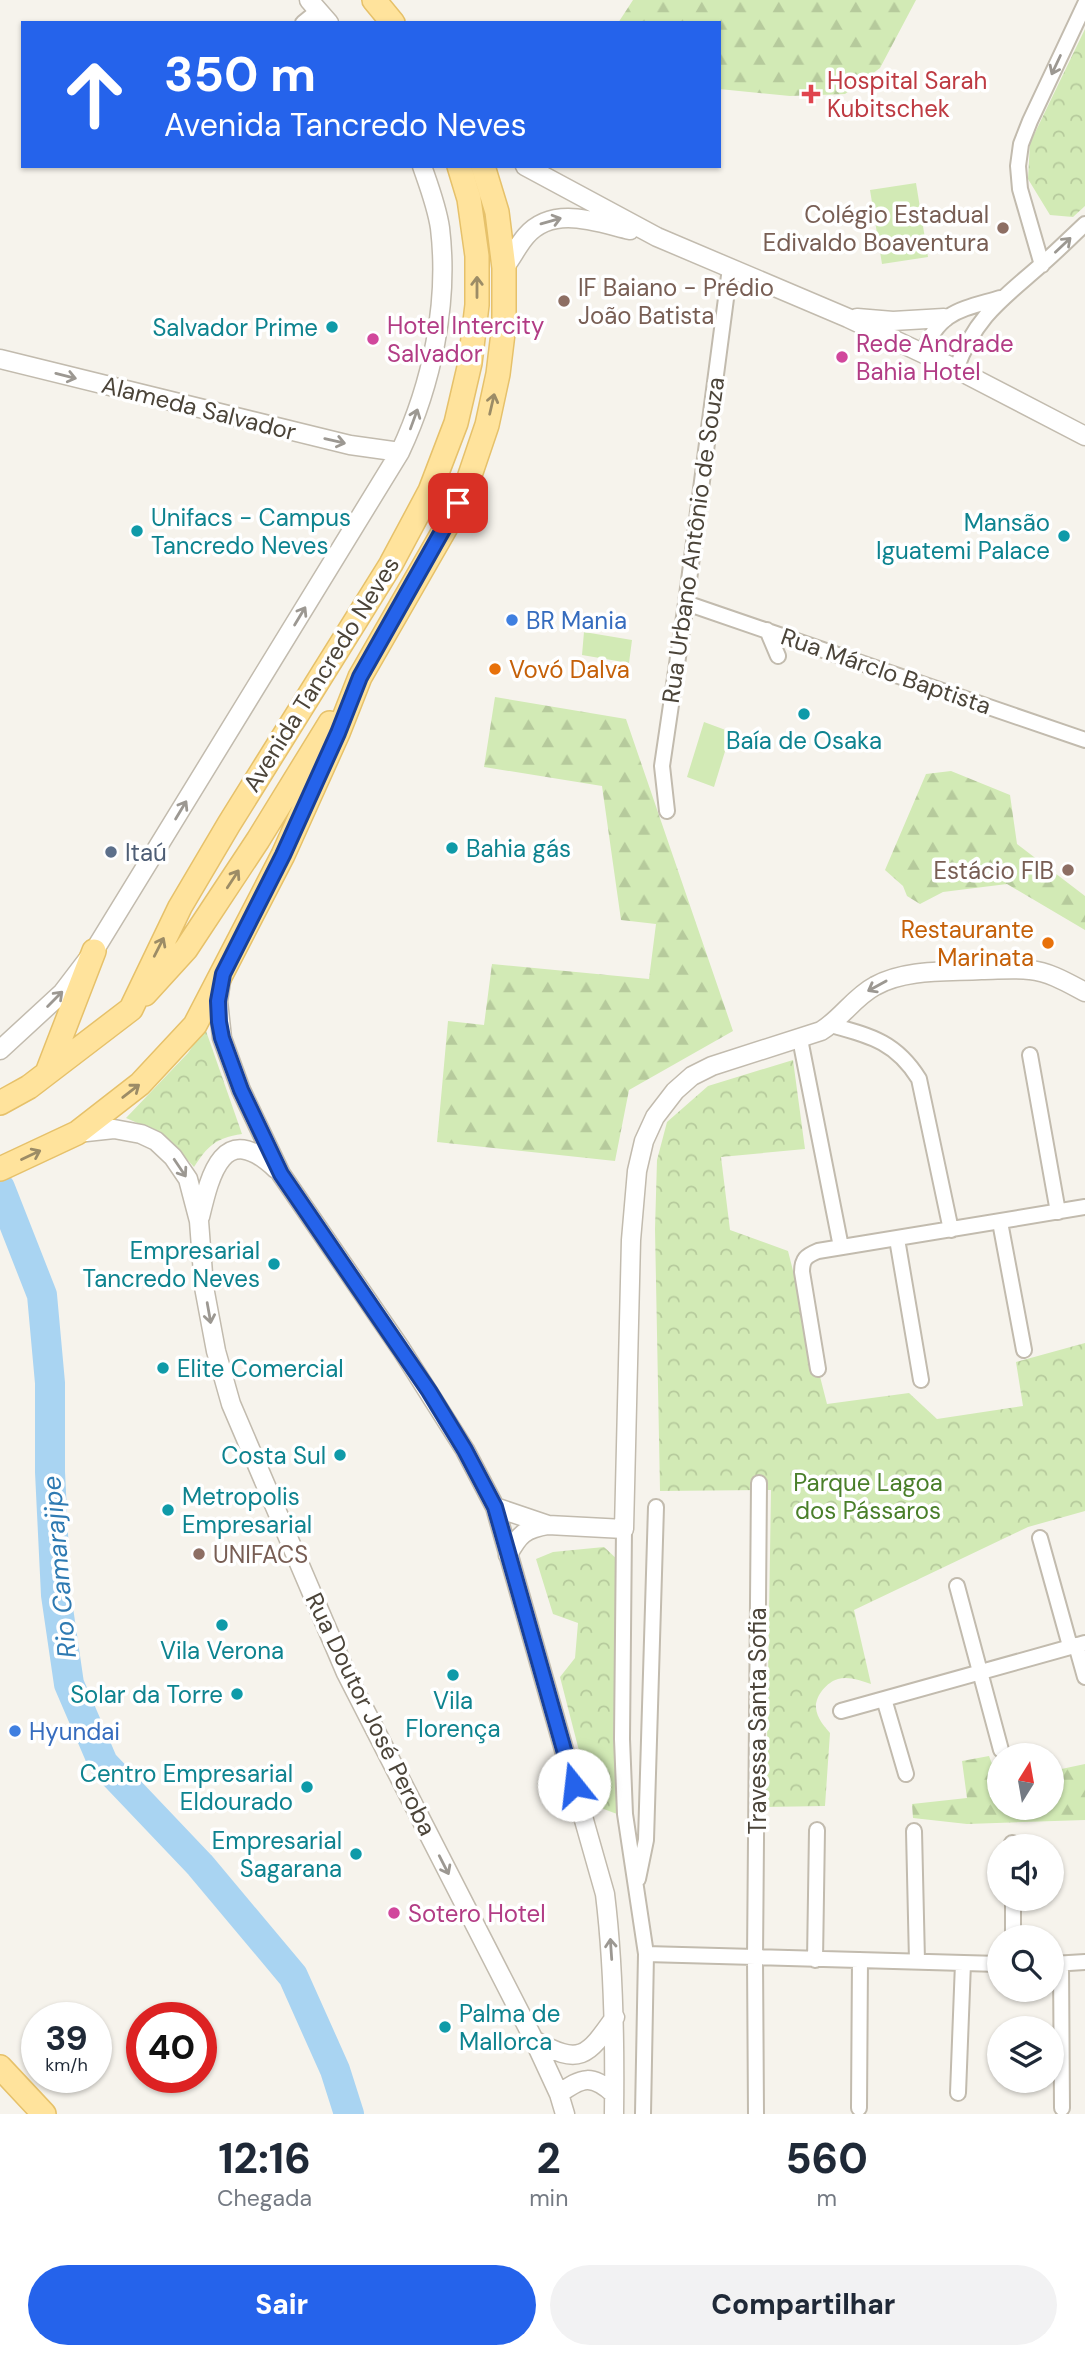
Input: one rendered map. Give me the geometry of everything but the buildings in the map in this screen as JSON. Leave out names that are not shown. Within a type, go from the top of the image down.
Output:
[{"type":"main road","points":[[374,0],[391,21]]},
{"type":"main road","name":"Avenida Tancredo Neves","points":[[0,1102],[38,1080],[131,1009],[180,907],[265,764],[391,564],[430,491],[456,423],[470,363],[477,304],[475,245],[469,199],[460,168]]},
{"type":"main road","name":"Avenida Tancredo Neves","points":[[0,1169],[70,1137],[140,1084],[195,1025],[283,855],[360,677],[449,522],[467,484],[487,425],[498,374],[504,324],[504,268],[497,212],[484,168]]},
{"type":"main road","points":[[131,1009],[186,949],[258,841],[306,759],[360,677]]},
{"type":"main road","points":[[38,1080],[94,951]]},
{"type":"main road","points":[[0,2067],[44,2114]]},
{"type":"street","points":[[1042,265],[1020,189],[1018,166],[1021,144],[1085,4]]},
{"type":"street","name":"Avenida Tancredo Neves","points":[[3,1048],[62,993],[94,951],[400,452],[412,425],[428,374],[439,320],[440,227],[423,168]]},
{"type":"street","points":[[529,168],[657,237],[848,318],[956,369],[1085,436]]},
{"type":"street","points":[[504,268],[526,236],[540,224],[556,218],[574,217],[657,237]]},
{"type":"street","points":[[956,369],[972,335],[1001,298],[1042,265],[1085,224]]},
{"type":"street","name":"Rua Urbano Antônio de Souza","points":[[667,811],[662,766],[730,268]]},
{"type":"street","points":[[848,318],[893,321],[944,318],[1001,298]]},
{"type":"street","points":[[923,353],[930,335],[944,318]]},
{"type":"street","name":"Alameda Salvador","points":[[0,359],[350,445],[400,452]]},
{"type":"street","name":"Rua Márclo Baptista","points":[[686,603],[1085,740]]},
{"type":"street","points":[[767,630],[778,656]]},
{"type":"street","points":[[643,2114],[646,1954],[625,1814],[623,1776],[624,1529],[631,1240],[637,1171],[644,1142],[655,1117],[692,1076],[712,1066],[800,1039],[831,1024],[874,986],[892,978],[931,972],[1031,970],[1049,975],[1085,992]]},
{"type":"street","points":[[223,974],[218,1001],[222,1038],[241,1090],[281,1174],[429,1391],[465,1450],[495,1507],[605,1894],[615,2017],[614,2114]]},
{"type":"street","points":[[831,1024],[873,1037],[893,1048],[908,1061],[919,1079],[951,1230]]},
{"type":"street","points":[[800,1039],[841,1247]]},
{"type":"street","points":[[1030,1055],[1058,1212]]},
{"type":"street","name":"Rua Doutor José Peroba","points":[[70,1137],[114,1129],[141,1134],[156,1141],[173,1157],[188,1180],[199,1221],[204,1287],[216,1350],[231,1404],[346,1673],[534,2040],[565,2114]]},
{"type":"street","points":[[199,1221],[215,1165],[226,1154],[240,1150],[254,1154],[267,1160],[281,1174]]},
{"type":"street","points":[[818,1369],[804,1289],[802,1261],[808,1255],[841,1247],[1085,1207]]},
{"type":"street","points":[[1000,1222],[1024,1350]]},
{"type":"street","points":[[897,1239],[921,1380]]},
{"type":"street","name":"Travessa Santa Sofia","points":[[756,2114],[759,1483]]},
{"type":"street","points":[[495,1507],[548,1525],[624,1529]]},
{"type":"street","points":[[636,1890],[646,1840],[656,1507]]},
{"type":"street","points":[[508,1555],[516,1539],[525,1531],[548,1525]]},
{"type":"street","points":[[1040,1538],[1085,1676]]},
{"type":"street","points":[[957,1586],[999,1743]]},
{"type":"street","points":[[841,1711],[1077,1645]]},
{"type":"street","points":[[884,1699],[906,1774]]},
{"type":"street","points":[[815,1960],[817,1830]]},
{"type":"street","points":[[914,1831],[917,1961]]},
{"type":"street","points":[[646,1954],[987,1964]]},
{"type":"street","points":[[859,2108],[860,1960]]},
{"type":"street","points":[[1064,1963],[1085,1962]]},
{"type":"street","points":[[958,2093],[964,1963]]},
{"type":"street","points":[[1058,2002],[1062,2108]]},
{"type":"street","points":[[534,2040],[558,2053],[579,2055],[594,2046],[615,2017]]},
{"type":"street","points":[[559,2095],[575,2082],[594,2080],[614,2095]]},
{"type":"green space","points":[[633,0],[916,0],[880,68],[845,94],[790,96],[721,89],[721,21],[619,21]]},
{"type":"green space","points":[[1085,29],[1085,206],[1073,217],[1050,215],[1028,179],[1030,143]]},
{"type":"green space","points":[[916,183],[928,257],[882,264],[870,190]]},
{"type":"green space","points":[[584,632],[632,640],[629,663],[582,655]]},
{"type":"green space","points":[[495,697],[626,719],[733,1031],[629,1090],[615,1161],[437,1142],[448,1021],[484,1025],[492,964],[649,979],[656,924],[621,920],[602,786],[484,767]]},
{"type":"green space","points":[[704,722],[731,732],[714,787],[687,777]]},
{"type":"green space","points":[[951,771],[1010,795],[1017,844],[1085,896],[1085,930],[1007,884],[943,892],[920,904],[907,896],[903,886],[885,870],[926,774]]},
{"type":"green space","points":[[205,1028],[242,1134],[213,1144],[194,1167],[163,1138],[126,1118],[188,1053]]},
{"type":"green space","name":"Parque Lagoa dos Pássaros","points":[[793,1060],[805,1149],[721,1157],[730,1230],[788,1251],[827,1404],[909,1393],[937,1419],[1023,1406],[1016,1362],[1085,1343],[1085,1511],[1028,1527],[854,1610],[871,1684],[851,1678],[838,1679],[826,1686],[817,1699],[818,1715],[830,1733],[825,1806],[766,1807],[771,1490],[660,1491],[655,1229],[657,1160],[667,1122],[708,1086]]},
{"type":"green space","points":[[604,1547],[619,1561],[617,1814],[593,1805],[560,1677],[575,1658],[578,1623],[553,1614],[536,1559],[553,1552]]},
{"type":"green space","points":[[987,1756],[987,1820],[1064,1820],[1064,1768],[1085,1764],[1085,1820],[967,1824],[913,1818],[912,1804],[967,1798],[962,1761]]},
{"type":"waterway","name":"Rio Camarajipe","points":[[0,1188],[42,1295],[50,1383],[50,1472],[56,1595],[69,1684],[103,1763],[200,1865],[293,1976],[335,2070],[349,2114]]},
{"type":"place","name":"Hospital Sarah Kubitschek","points":[[811,94]]},
{"type":"place","name":"Colégio Estadual Edivaldo Boaventura","points":[[1003,228]]},
{"type":"place","name":"IF Baiano - Prédio João Batista","points":[[564,301]]},
{"type":"place","name":"Salvador Prime","points":[[332,327]]},
{"type":"place","name":"Hotel Intercity Salvador","points":[[373,339]]},
{"type":"place","name":"Rede Andrade Bahia Hotel","points":[[842,357]]},
{"type":"place","name":"Unifacs - Campus Tancredo Neves","points":[[137,531]]},
{"type":"place","name":"Mansão Iguatemi Palace","points":[[1064,536]]},
{"type":"place","name":"BR Mania","points":[[512,620]]},
{"type":"place","name":"Vovó Dalva","points":[[495,669]]},
{"type":"place","name":"Baía de Osaka","points":[[804,714]]},
{"type":"place","name":"Bahia gás","points":[[452,848]]},
{"type":"place","name":"Itaú","points":[[111,852]]},
{"type":"place","name":"Estácio FIB","points":[[1068,870]]},
{"type":"place","name":"Restaurante Marinata","points":[[1048,943]]},
{"type":"place","name":"Empresarial Tancredo Neves","points":[[274,1264]]},
{"type":"place","name":"Elite Comercial","points":[[163,1368]]},
{"type":"place","name":"Costa Sul","points":[[340,1455]]},
{"type":"place","name":"Metropolis Empresarial","points":[[168,1510]]},
{"type":"place","name":"UNIFACS","points":[[199,1554]]},
{"type":"place","name":"Vila Verona","points":[[222,1625]]},
{"type":"place","name":"Vila Florença","points":[[453,1675]]},
{"type":"place","name":"Solar da Torre","points":[[237,1694]]},
{"type":"place","name":"Hyundai","points":[[15,1731]]},
{"type":"place","name":"Centro Empresarial Eldourado","points":[[307,1787]]},
{"type":"place","name":"Empresarial Sagarana","points":[[356,1854]]},
{"type":"place","name":"Sotero Hotel","points":[[394,1913]]},
{"type":"place","name":"Palma de Mallorca","points":[[445,2027]]},
{"type":"route","points":[[458,503],[360,677],[283,855],[223,974],[218,1001],[219,1022],[241,1090],[281,1174],[429,1391],[465,1450],[495,1507],[574,1785]]}]
